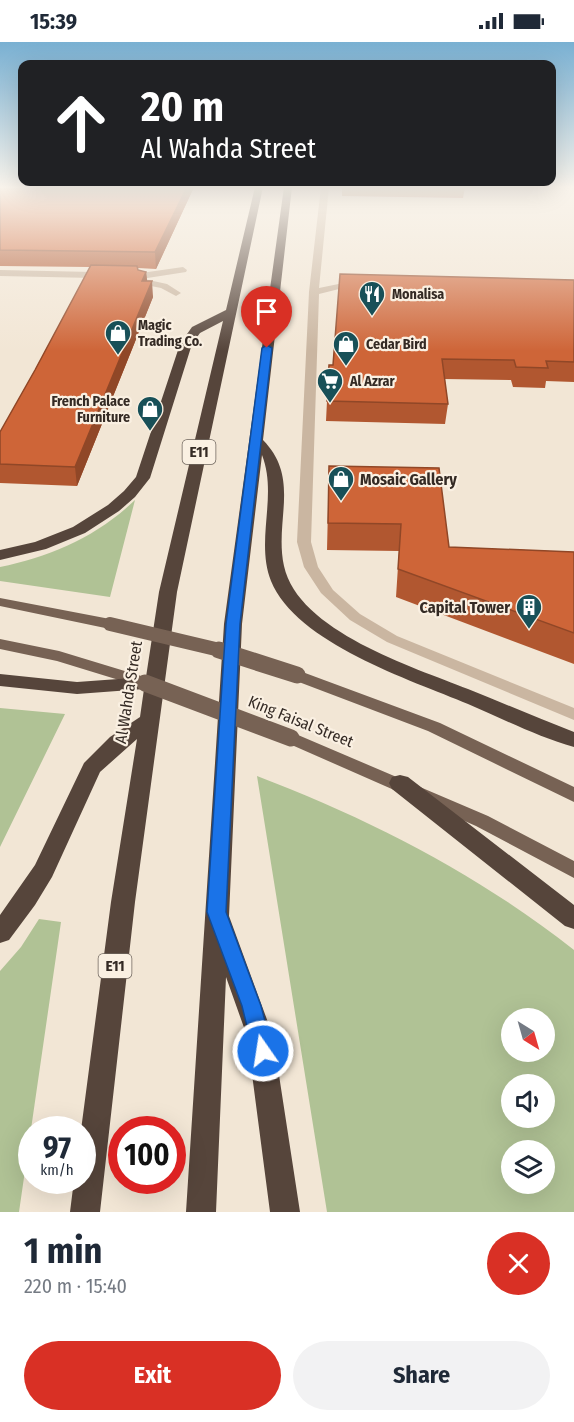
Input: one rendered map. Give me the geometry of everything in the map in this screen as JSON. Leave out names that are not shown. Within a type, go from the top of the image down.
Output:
[{"type":"highway","name":"Al Wahda Street","points":[[85,1212],[148,721],[168,592],[247,242]]},
{"type":"highway","points":[[201,1212],[233,624],[281,242]]},
{"type":"highway","points":[[0,555],[66,536],[100,518],[131,494],[143,478],[188,339],[196,330],[231,312]]},
{"type":"highway","points":[[255,440],[265,447],[274,463],[277,482],[276,562],[280,581],[290,597],[332,633],[371,656],[574,740]]},
{"type":"highway","points":[[0,680],[77,688],[145,683]]},
{"type":"highway","points":[[0,933],[27,898],[44,870],[91,768],[117,742],[148,721]]},
{"type":"highway","points":[[400,783],[574,920]]},
{"type":"highway","points":[[216,912],[260,1036],[285,1212]]},
{"type":"main road","points":[[0,602],[202,644],[297,675],[434,727],[574,795]]},
{"type":"main road","name":"King Faisal Street","points":[[0,644],[59,656],[145,683],[291,738],[400,783],[482,821],[574,870]]},
{"type":"street","points":[[319,242],[314,292],[304,542],[311,567],[327,593],[355,617],[392,639],[574,714]]},
{"type":"street","points":[[0,273],[141,276],[183,270]]},
{"type":"street","points":[[315,272],[359,283]]},
{"type":"street","points":[[0,279],[148,282],[164,286],[176,293]]},
{"type":"street","points":[[314,292],[370,283]]},
{"type":"green space","points":[[135,500],[110,597],[0,581],[0,567],[55,551],[72,543],[105,524]]},
{"type":"green space","points":[[0,708],[65,714],[0,847]]},
{"type":"green space","points":[[257,776],[341,811],[422,851],[500,897],[574,950],[574,1212],[327,1212]]},
{"type":"green space","points":[[39,919],[61,922],[33,1116],[18,1116],[18,1194],[22,1194],[19,1212],[0,1212],[0,971],[21,947]]},
{"type":"building","points":[[0,242],[160,242],[155,252],[0,250]]},
{"type":"building","points":[[91,265],[137,266],[138,270],[146,272],[142,281],[152,281],[75,467],[0,464],[0,432]]},
{"type":"building","points":[[340,274],[574,280],[574,362],[546,361],[548,368],[516,367],[514,360],[442,359],[448,404],[327,401],[329,365],[333,365]]},
{"type":"building","points":[[329,466],[439,468],[449,547],[574,552],[574,633],[398,569],[401,524],[328,523]]},
{"type":"place","name":"Monalisa","points":[[372,317]]},
{"type":"place","name":"Magic Trading Co.","points":[[118,356]]},
{"type":"place","name":"Cedar Bird","points":[[346,367]]},
{"type":"place","name":"Al Azrar","points":[[330,404]]},
{"type":"place","name":"French Palace Furniture","points":[[150,432]]},
{"type":"place","name":"Mosaic Gallery","points":[[341,502]]},
{"type":"place","name":"Capital Tower","points":[[529,630]]},
{"type":"route","points":[[263,1051],[251,1006],[216,912],[233,624],[267,348]]}]
